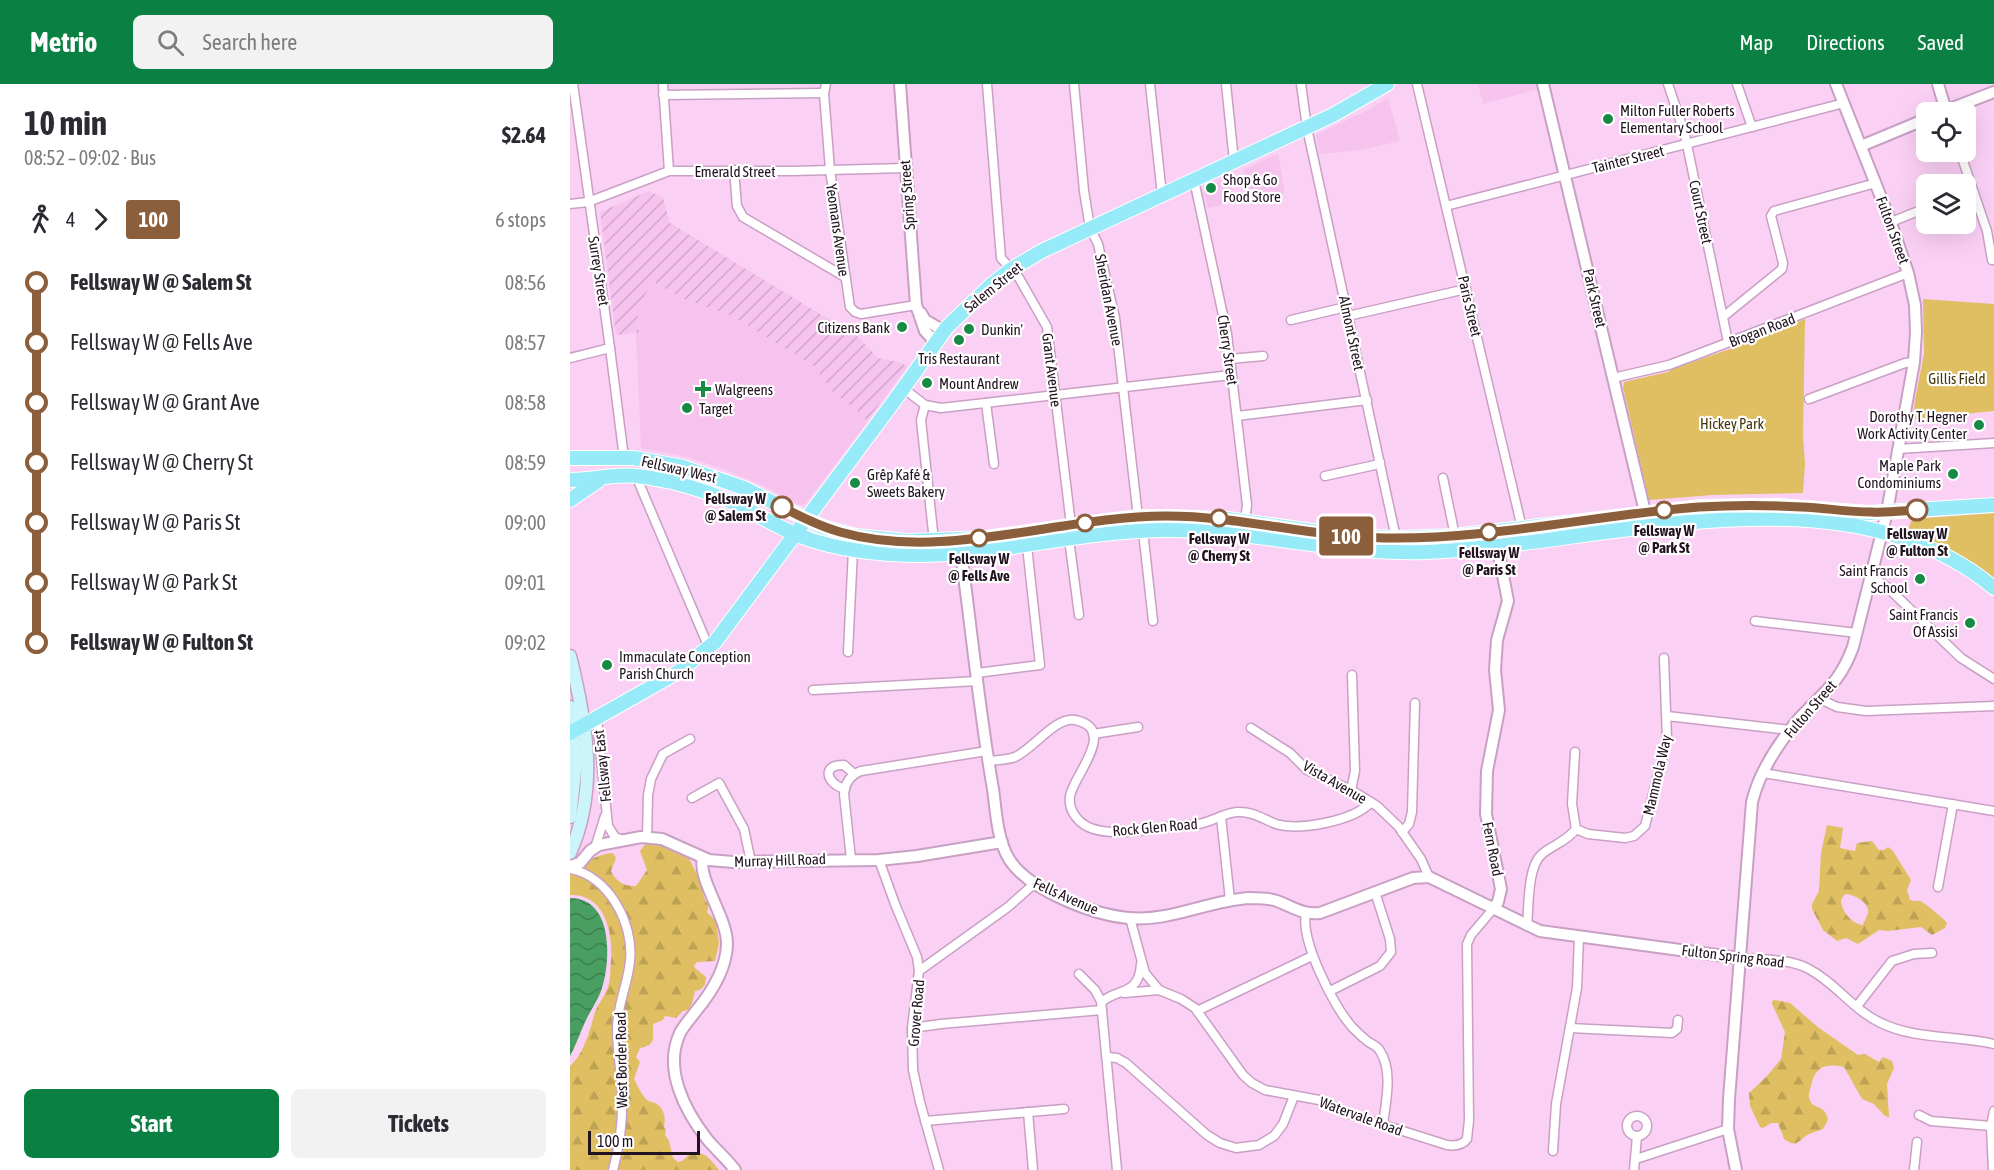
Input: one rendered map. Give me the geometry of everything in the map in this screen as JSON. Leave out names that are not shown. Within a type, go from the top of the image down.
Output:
[{"type":"main road","name":"Salem Street","points":[[582,727],[678,672],[709,648],[807,520],[939,336],[979,295],[1010,270],[1042,251],[1090,228],[1307,128],[1355,104],[1387,84]]},
{"type":"main road","name":"Fellsway West","points":[[570,459],[624,458],[668,464],[719,478],[755,493],[807,520],[842,533],[889,540],[934,541],[986,538],[1138,517],[1203,517],[1338,535],[1396,538],[1455,536],[1702,507],[1751,506],[1887,512],[1994,505]]},
{"type":"main road","name":"Fellsway West","points":[[574,479],[636,476],[670,482],[712,494],[795,534],[824,544],[853,550],[899,554],[961,554],[1143,531],[1219,532],[1365,552],[1425,552],[1712,520],[1844,524],[1882,532],[1947,556],[1994,588]]},
{"type":"main road","points":[[570,500],[605,477]]},
{"type":"main road","name":"Fellsway East","points":[[570,656],[588,757],[584,801],[570,853]]},
{"type":"main road","name":"Fellsway East","points":[[570,707],[582,727],[570,817]]},
{"type":"street","name":"Surrey Street","points":[[573,84],[624,458]]},
{"type":"street","points":[[663,84],[669,171]]},
{"type":"street","points":[[727,84],[728,94]]},
{"type":"street","name":"Spring Street","points":[[900,84],[916,305]]},
{"type":"street","name":"Grant Avenue","points":[[987,84],[1001,258],[1018,278],[1045,321],[1071,525]]},
{"type":"street","name":"Sheridan Avenue","points":[[1074,84],[1084,191],[1090,228],[1098,244],[1115,318],[1138,517]]},
{"type":"street","points":[[1150,84],[1162,195]]},
{"type":"street","points":[[1226,84],[1234,161]]},
{"type":"street","name":"Almont Street","points":[[1301,84],[1307,128],[1396,538]]},
{"type":"street","name":"Paris Street","points":[[1418,84],[1522,528]]},
{"type":"street","name":"Park Street","points":[[1543,84],[1645,512]]},
{"type":"street","name":"Court Street","points":[[1668,84],[1686,144],[1728,342]]},
{"type":"street","points":[[1737,84],[1752,127]]},
{"type":"street","name":"Fulton Street","points":[[1736,1170],[1728,1129],[1739,958],[1751,812],[1755,790],[1763,772],[1790,730],[1830,689],[1843,669],[1857,633],[1887,512],[1914,362],[1915,305],[1908,273],[1891,222],[1836,84]]},
{"type":"street","points":[[1938,84],[1942,102]]},
{"type":"street","points":[[663,95],[825,89]]},
{"type":"street","name":"Yeomans Avenue","points":[[825,89],[830,170],[850,307],[858,313],[916,305]]},
{"type":"street","points":[[1970,102],[1994,92]]},
{"type":"street","name":"Tainter Street","points":[[1446,206],[1844,104]]},
{"type":"street","points":[[1861,146],[1916,123]]},
{"type":"street","name":"Emerald Street","points":[[570,204],[588,202],[669,171],[905,168]]},
{"type":"street","points":[[734,170],[737,206],[743,217],[845,277]]},
{"type":"street","name":"Cherry Street","points":[[1194,180],[1220,296],[1230,359],[1248,505],[1245,521]]},
{"type":"street","points":[[1723,316],[1782,269],[1783,263],[1771,219],[1774,211],[1876,183]]},
{"type":"street","points":[[1976,206],[1987,231],[1992,260]]},
{"type":"street","points":[[1891,222],[1916,212]]},
{"type":"street","name":"Brogan Road","points":[[1613,378],[1669,364],[1908,273]]},
{"type":"street","points":[[1291,320],[1347,312],[1466,289]]},
{"type":"street","points":[[916,305],[939,336]]},
{"type":"street","points":[[570,358],[610,348]]},
{"type":"street","points":[[1230,359],[1263,356]]},
{"type":"street","points":[[1809,399],[1914,362]]},
{"type":"street","points":[[903,388],[925,405],[936,408],[1231,375]]},
{"type":"street","points":[[1237,416],[1366,400]]},
{"type":"street","points":[[986,404],[994,464]]},
{"type":"street","points":[[925,405],[921,420],[934,541]]},
{"type":"street","points":[[1898,449],[1994,443]]},
{"type":"street","points":[[1325,476],[1380,462]]},
{"type":"street","points":[[636,476],[709,648]]},
{"type":"street","points":[[1443,478],[1455,536]]},
{"type":"street","points":[[1143,531],[1153,621]]},
{"type":"street","points":[[1069,539],[1079,615]]},
{"type":"street","name":"Fern Road","points":[[1462,1144],[1467,1139],[1469,1119],[1467,944],[1471,935],[1498,902],[1501,889],[1486,814],[1487,771],[1499,710],[1495,670],[1497,640],[1508,602],[1497,545]]},
{"type":"street","points":[[813,690],[977,677],[1041,665],[1027,546]]},
{"type":"street","points":[[848,652],[853,550]]},
{"type":"street","name":"Fells Avenue","points":[[961,554],[987,756],[1002,842],[1012,864],[1034,884],[1097,911],[1130,918],[1173,914],[1230,900],[1252,898],[1269,900],[1306,914]]},
{"type":"street","points":[[1871,576],[1887,587],[1960,658],[1994,679]]},
{"type":"street","points":[[1755,621],[1857,633]]},
{"type":"street","name":"Mammola Way","points":[[1576,829],[1588,834],[1625,838],[1638,833],[1645,826],[1667,739],[1664,658]]},
{"type":"street","points":[[1351,790],[1355,771],[1352,675]]},
{"type":"street","points":[[1820,699],[1837,707],[1866,711],[1994,706]]},
{"type":"street","points":[[1402,832],[1412,812],[1415,702]]},
{"type":"street","points":[[1667,716],[1790,730]]},
{"type":"street","points":[[851,859],[844,789],[854,774],[861,771],[987,756],[1016,757],[1056,725],[1066,720],[1080,722],[1087,726],[1093,734],[1138,727]]},
{"type":"street","name":"Fellsway East","points":[[582,727],[608,826],[615,837],[623,840]]},
{"type":"street","name":"Vista Avenue","points":[[1251,728],[1290,753],[1307,770],[1371,802],[1402,832],[1421,859],[1429,877]]},
{"type":"street","name":"Rock Glen Road","points":[[1093,734],[1092,751],[1070,795],[1070,803],[1073,814],[1082,824],[1101,830],[1127,832],[1196,825],[1233,813],[1247,813],[1276,824],[1294,826],[1335,820],[1359,812],[1371,802]]},
{"type":"street","points":[[647,837],[648,795],[651,779],[663,754],[690,739]]},
{"type":"street","points":[[1527,926],[1535,862],[1576,829],[1572,804],[1575,752]]},
{"type":"street","points":[[844,789],[830,781],[831,769],[836,765],[844,765],[854,774]]},
{"type":"street","points":[[1763,772],[1994,811]]},
{"type":"street","points":[[692,798],[719,783],[744,830],[751,862]]},
{"type":"street","points":[[1938,887],[1953,804]]},
{"type":"street","name":"Fellsway East","points":[[595,848],[606,813]]},
{"type":"street","points":[[1221,817],[1230,900]]},
{"type":"street","name":"Murray Hill Road","points":[[570,867],[580,862],[595,848],[623,840],[647,837],[669,842],[703,858],[720,862],[879,860],[1002,842]]},
{"type":"street","points":[[703,858],[701,864],[725,926],[726,952],[710,993],[679,1035],[675,1048],[675,1074],[685,1106],[707,1138],[735,1170]]},
{"type":"street","name":"Grover Road","points":[[879,860],[917,957],[919,971],[912,1028],[914,1077],[939,1170]]},
{"type":"street","name":"West Border Road","points":[[570,867],[593,879],[610,896],[623,918],[630,943],[629,972],[620,1003],[617,1025],[622,1108],[618,1151],[613,1170]]},
{"type":"street","points":[[1383,1124],[1387,1087],[1380,1050],[1366,1041],[1351,1025],[1330,991],[1312,956],[1305,929],[1306,914],[1328,911],[1413,878],[1429,877],[1493,909]]},
{"type":"street","points":[[919,971],[1008,907],[1034,884]]},
{"type":"street","points":[[1330,991],[1380,966],[1391,952],[1390,939],[1375,892]]},
{"type":"street","name":"Fulton Spring Road","points":[[1493,909],[1540,931],[1801,966],[1816,974],[1870,1017],[1892,1028],[1925,1035],[1994,1044]]},
{"type":"street","name":"Watervale Road","points":[[1130,918],[1144,973],[1159,990],[1181,999],[1197,1011],[1247,1079],[1265,1090],[1318,1100],[1349,1114],[1447,1145],[1462,1144]]},
{"type":"street","points":[[1553,1151],[1555,1110],[1577,985],[1579,937]]},
{"type":"street","points":[[1857,1006],[1892,961],[1914,954],[1932,953]]},
{"type":"street","points":[[1197,1011],[1312,956]]},
{"type":"street","points":[[912,1028],[1102,1006],[1110,996],[1122,993],[1135,982],[1141,964]]},
{"type":"street","points":[[1079,974],[1095,990],[1102,1006],[1117,1170]]},
{"type":"street","name":"Watervale Road","points":[[1122,993],[1159,990]]},
{"type":"street","points":[[1570,1028],[1631,1029],[1670,1033],[1677,1029],[1678,1020]]},
{"type":"street","points":[[1107,1057],[1117,1058],[1126,1063],[1207,1135],[1228,1146],[1249,1148],[1274,1136],[1283,1124],[1294,1096]]},
{"type":"street","points":[[925,1121],[1064,1109]]},
{"type":"street","points":[[1993,1170],[1991,1126],[1994,1111]]},
{"type":"street","points":[[1028,1112],[1033,1170]]},
{"type":"street","points":[[1919,1115],[1931,1121],[1991,1126]]},
{"type":"street","points":[[1636,1159],[1728,1129]]},
{"type":"street","points":[[1634,1170],[1637,1136]]},
{"type":"street","points":[[1914,1170],[1917,1142]]},
{"type":"shaded area","points":[[1478,84],[1536,84],[1538,89],[1483,104]]},
{"type":"shaded area","points":[[1388,98],[1400,141],[1360,150],[1320,154],[1316,135]]},
{"type":"shaded area","points":[[1278,154],[1285,193],[1259,199],[1256,189],[1246,190],[1244,169]]},
{"type":"shaded area","points":[[1230,177],[1234,199],[1208,208],[1203,188]]},
{"type":"shaded area","points":[[649,191],[663,198],[670,223],[858,337],[878,358],[902,363],[907,367],[866,422],[864,416],[833,392],[814,366],[728,314],[684,299],[653,282],[637,308],[639,332],[616,335],[600,212]]},
{"type":"shaded area","points":[[652,282],[684,299],[728,314],[814,366],[833,392],[864,416],[865,425],[805,504],[800,505],[760,484],[726,470],[687,457],[641,448],[636,333],[640,331],[636,308]]},
{"type":"green space","name":"Gillis Field","points":[[1923,299],[1994,304],[1994,411],[1913,419],[1924,354]]},
{"type":"green space","name":"Hickey Park","points":[[1805,319],[1803,493],[1712,495],[1649,500],[1623,387],[1624,382],[1668,372]]},
{"type":"green space","points":[[1994,513],[1994,581],[1952,554],[1907,534],[1912,519]]},
{"type":"green space","points":[[1827,825],[1843,828],[1840,848],[1855,851],[1857,843],[1872,841],[1879,850],[1888,847],[1893,851],[1911,880],[1907,890],[1910,900],[1920,901],[1930,908],[1947,923],[1945,928],[1932,935],[1921,927],[1879,930],[1858,944],[1846,938],[1837,941],[1823,930],[1812,909],[1812,904],[1819,891],[1821,853]],"holes":[[[1845,894],[1859,899],[1867,907],[1868,913],[1863,925],[1851,920],[1843,908],[1841,900]]]},
{"type":"green space","points":[[646,843],[675,850],[689,859],[709,905],[707,912],[716,921],[719,944],[715,961],[697,962],[694,966],[706,977],[705,985],[695,991],[688,1010],[683,1011],[676,1018],[665,1016],[663,1020],[653,1024],[652,1042],[640,1048],[636,1057],[640,1062],[634,1079],[645,1098],[657,1104],[663,1111],[665,1135],[669,1141],[673,1158],[678,1162],[692,1152],[701,1153],[708,1157],[719,1170],[570,1170],[570,1066],[583,1048],[595,1012],[608,987],[611,949],[608,927],[599,908],[582,896],[570,895],[570,873],[596,857],[613,853],[616,858],[611,871],[613,875],[624,884],[636,886],[647,870],[640,851]]},
{"type":"green space","points":[[1775,1000],[1790,1003],[1819,1028],[1858,1055],[1865,1054],[1879,1062],[1883,1057],[1892,1061],[1894,1068],[1887,1084],[1889,1117],[1885,1116],[1874,1104],[1862,1099],[1844,1067],[1826,1066],[1815,1074],[1809,1093],[1812,1104],[1823,1110],[1827,1116],[1828,1120],[1823,1129],[1792,1143],[1784,1139],[1778,1123],[1760,1127],[1750,1106],[1749,1093],[1781,1059],[1785,1032],[1772,1004]]},
{"type":"water","points":[[570,898],[584,901],[594,908],[601,919],[606,932],[607,962],[602,988],[570,1056]]},
{"type":"bus line","name":"100","points":[[782,507],[818,525],[842,533],[907,541],[986,538],[1138,517],[1228,519],[1348,536],[1425,538],[1702,507],[1779,506],[1869,513],[1917,510]]},
{"type":"place","name":"Milton Fuller Roberts Elementary School","points":[[1608,119]]},
{"type":"place","name":"Shop & Go Food Store","points":[[1211,188]]},
{"type":"place","name":"Citizens Bank","points":[[902,327]]},
{"type":"place","name":"Dunkin'","points":[[969,329]]},
{"type":"place","name":"Tris Restaurant","points":[[959,340]]},
{"type":"place","name":"Mount Andrew","points":[[927,383]]},
{"type":"place","name":"Walgreens","points":[[703,389]]},
{"type":"place","name":"Target","points":[[687,408]]},
{"type":"place","name":"Dorothy T. Hegner Work Activity Center","points":[[1979,425]]},
{"type":"place","name":"Maple Park Condominiums","points":[[1953,474]]},
{"type":"place","name":"Grêp Kafé & Sweets Bakery","points":[[855,483]]},
{"type":"place","name":"Fellsway W @ Salem St","points":[[782,507]]},
{"type":"place","name":"Fellsway W @ Park St","points":[[1664,510]]},
{"type":"place","name":"Fellsway W @ Fulton St","points":[[1917,510]]},
{"type":"place","name":"Fellsway W @ Cherry St","points":[[1219,518]]},
{"type":"place","name":"Fellsway W @ Paris St","points":[[1489,532]]},
{"type":"place","name":"Fellsway W @ Fells Ave","points":[[979,538]]},
{"type":"place","name":"Saint Francis School","points":[[1920,579]]},
{"type":"place","name":"Saint Francis Of Assisi","points":[[1970,623]]},
{"type":"place","name":"Immaculate Conception Parish Church","points":[[607,665]]}]
